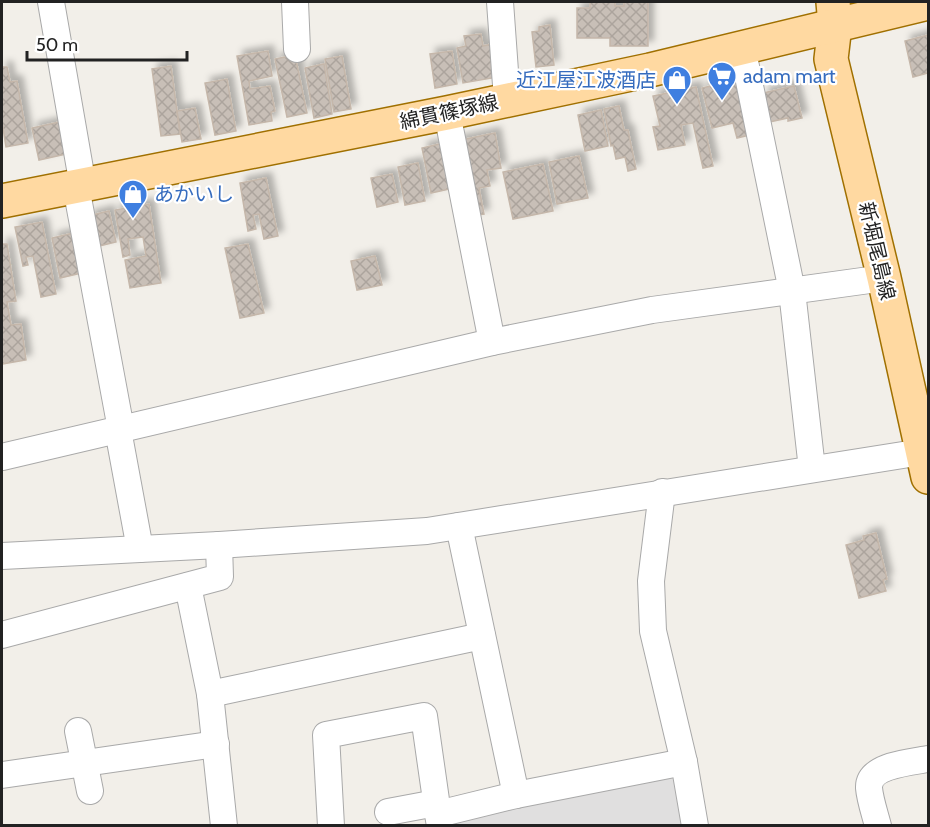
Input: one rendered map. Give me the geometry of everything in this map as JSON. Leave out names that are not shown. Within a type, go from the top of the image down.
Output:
[{"type":"main road","name":"綿貫篠塚線","points":[[2,201],[447,113],[650,70],[742,47],[834,13],[928,3]]},
{"type":"main road","name":"新堀尾島線","points":[[834,13],[831,59],[926,460]]},
{"type":"street","points":[[51,2],[140,549]]},
{"type":"street","points":[[295,2],[297,49]]},
{"type":"street","points":[[500,2],[507,99]]},
{"type":"street","points":[[742,47],[792,291],[812,469]]},
{"type":"street","points":[[447,113],[492,342]]},
{"type":"street","points":[[2,457],[492,342],[651,310],[884,278]]},
{"type":"street","points":[[2,556],[427,531],[812,469],[926,460]]},
{"type":"street","points":[[662,492],[651,581],[653,631],[684,762],[695,825]]},
{"type":"street","points":[[459,526],[516,795]]},
{"type":"street","points":[[2,635],[220,577],[219,545]]},
{"type":"street","points":[[188,586],[210,694],[224,825]]},
{"type":"street","points":[[210,694],[482,636]]},
{"type":"street","points":[[331,825],[326,735],[424,716],[438,814]]},
{"type":"street","points":[[78,730],[90,791]]},
{"type":"street","points":[[2,775],[216,744]]},
{"type":"street","points":[[878,825],[868,786],[874,774],[886,767],[928,759]]},
{"type":"street","points":[[388,812],[438,814],[516,795],[684,762]]},
{"type":"shaded area","points":[[667,774],[682,786],[688,825],[452,826],[462,813]]},
{"type":"building","points":[[590,2],[615,2],[615,6],[624,6],[624,2],[648,2],[648,46],[610,46],[610,38],[577,38],[577,8],[590,8]]},
{"type":"building","points":[[550,25],[554,65],[536,67],[532,32],[539,31],[539,27]]},
{"type":"building","points":[[481,34],[483,46],[492,44],[498,77],[463,83],[457,48],[466,46],[464,36]]},
{"type":"building","points":[[928,35],[928,73],[913,77],[905,41]]},
{"type":"building","points":[[268,51],[272,76],[249,81],[250,89],[270,86],[275,111],[271,112],[272,121],[249,125],[237,56]]},
{"type":"building","points":[[452,51],[457,84],[435,88],[430,54]]},
{"type":"building","points":[[295,55],[307,113],[287,117],[275,59]]},
{"type":"building","points":[[342,56],[351,109],[334,112],[325,59]]},
{"type":"building","points":[[324,64],[332,114],[314,118],[305,68]]},
{"type":"building","points":[[171,66],[180,134],[161,136],[152,69]]},
{"type":"building","points":[[2,67],[7,67],[10,82],[17,81],[28,143],[6,147],[2,122]]},
{"type":"building","points":[[227,79],[236,131],[215,135],[205,83]]},
{"type":"building","points":[[737,80],[750,135],[737,138],[733,123],[712,128],[702,88]]},
{"type":"building","points":[[794,86],[802,118],[769,122],[763,93]]},
{"type":"building","points":[[696,87],[713,166],[703,168],[693,123],[681,125],[685,145],[658,150],[653,127],[660,126],[653,96]]},
{"type":"building","points":[[619,106],[624,130],[628,130],[636,169],[628,171],[625,157],[616,159],[613,145],[611,146],[604,109]]},
{"type":"building","points":[[195,108],[201,139],[182,142],[177,111]]},
{"type":"building","points":[[601,110],[608,146],[585,151],[578,115]]},
{"type":"building","points":[[64,121],[71,153],[39,160],[32,128]]},
{"type":"building","points":[[495,133],[501,168],[487,170],[490,186],[479,188],[484,214],[470,216],[456,141]]},
{"type":"building","points":[[444,143],[454,188],[431,193],[422,148]]},
{"type":"building","points":[[579,156],[588,198],[557,204],[549,162]]},
{"type":"building","points":[[418,163],[425,201],[405,205],[398,167]]},
{"type":"building","points":[[543,164],[553,211],[513,219],[503,172]]},
{"type":"building","points":[[392,174],[398,202],[377,207],[371,178]]},
{"type":"building","points":[[266,178],[278,236],[264,239],[259,214],[253,215],[256,229],[248,231],[240,183]]},
{"type":"building","points":[[149,204],[161,283],[130,288],[125,260],[146,256],[143,237],[128,239],[130,255],[123,257],[115,210]]},
{"type":"building","points":[[109,211],[116,242],[95,247],[88,216]]},
{"type":"building","points":[[42,222],[56,294],[41,297],[33,256],[26,257],[28,265],[23,266],[15,227]]},
{"type":"building","points":[[78,232],[86,272],[60,278],[52,238]]},
{"type":"building","points":[[2,244],[7,244],[16,301],[7,302],[11,325],[21,324],[26,360],[2,364]]},
{"type":"building","points":[[248,244],[264,313],[240,318],[225,248]]},
{"type":"building","points":[[375,256],[382,285],[357,290],[351,261]]},
{"type":"building","points":[[876,533],[887,579],[883,580],[886,591],[859,598],[846,545],[864,540],[863,536]]},
{"type":"place","name":"adam mart","points":[[722,102]]},
{"type":"place","name":"近江屋江波酒店","points":[[677,106]]},
{"type":"place","name":"あかいし","points":[[133,220]]}]
